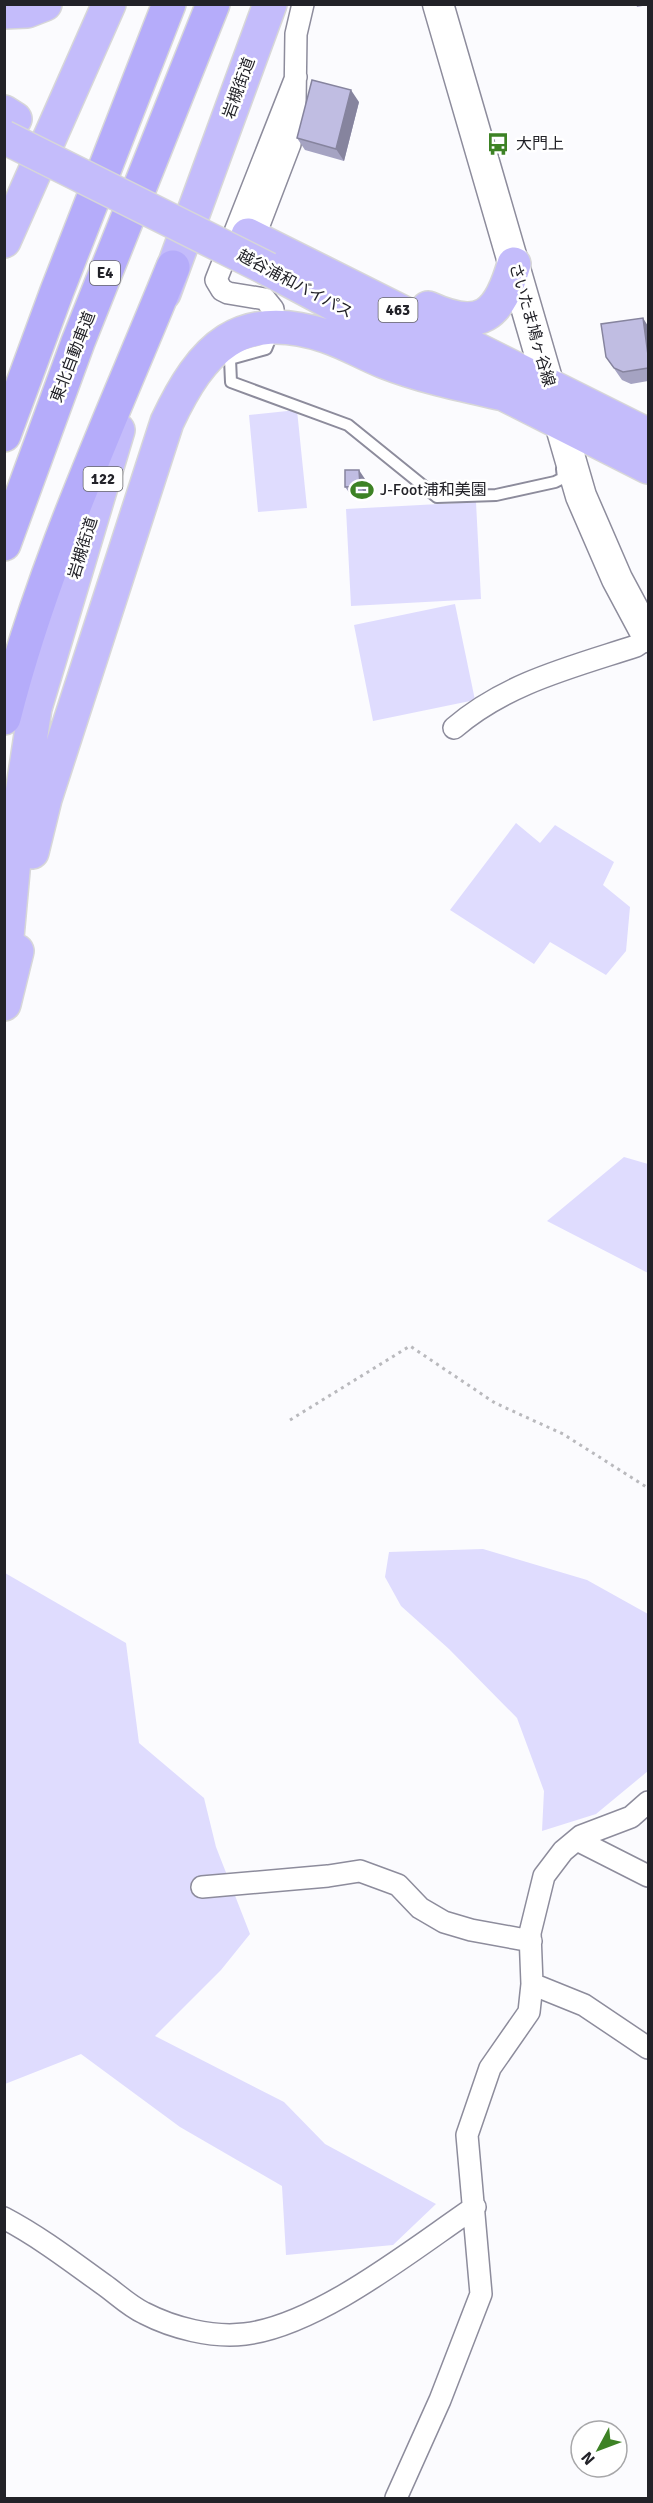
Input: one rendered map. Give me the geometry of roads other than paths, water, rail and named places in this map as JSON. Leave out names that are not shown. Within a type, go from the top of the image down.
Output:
[{"type":"highway","points":[[4,12],[27,11],[45,4]]},
{"type":"highway","points":[[4,190],[86,4]]},
{"type":"highway","points":[[4,241],[109,4]]},
{"type":"highway","name":"E4","points":[[4,435],[61,280],[168,4]]},
{"type":"highway","name":"東北自動車道","points":[[4,544],[78,342],[213,4]]},
{"type":"highway","name":"岩槻街道","points":[[4,970],[16,827],[35,708],[115,439],[173,267],[270,4]]},
{"type":"highway","points":[[201,190],[228,153],[293,4]]},
{"type":"highway","name":"越谷浦和バイパス","points":[[7,120],[251,237],[648,435]]},
{"type":"highway","name":"越谷浦和バイパス","points":[[7,120],[277,274],[648,467]]},
{"type":"highway","points":[[4,161],[277,274]]},
{"type":"highway","points":[[251,237],[365,279],[457,320],[472,320],[491,313],[507,290],[514,264]]},
{"type":"highway","points":[[4,718],[16,670],[52,566],[173,267]]},
{"type":"highway","points":[[4,1004],[18,948],[30,862],[45,799],[167,422],[192,373],[220,343],[238,335],[274,328],[303,330],[328,336],[386,362],[431,378],[504,394]]},
{"type":"main road","name":"さいたま鳩ヶ谷線","points":[[438,4],[581,496],[598,538],[648,637]]},
{"type":"street","points":[[251,237],[290,144],[295,103],[296,34],[303,4]]},
{"type":"street","points":[[274,328],[273,309],[266,299],[222,291],[216,280],[296,77]]},
{"type":"street","points":[[454,728],[493,699],[549,673],[636,646],[648,637]]},
{"type":"street","points":[[396,2499],[440,2400],[481,2294],[467,2135],[490,2068],[529,2012],[532,1984],[531,1941],[544,1876],[563,1851],[577,1840],[631,1816],[648,1802]]},
{"type":"street","points":[[577,1840],[648,1876]]},
{"type":"street","points":[[202,1887],[360,1871],[399,1885],[420,1908],[444,1922],[531,1941]]},
{"type":"street","points":[[532,1984],[584,2005],[648,2048]]},
{"type":"street","points":[[4,2218],[32,2233],[141,2312],[169,2324],[213,2333],[245,2334],[293,2321],[329,2304],[475,2207]]},
{"type":"lane","points":[[274,328],[266,349],[230,359],[231,382],[348,425],[437,496],[496,495],[555,482],[563,478],[562,463]]},
{"type":"place","name":"大門上","points":[[498,144]]},
{"type":"place","name":"J-Foot浦和美園","points":[[362,490]]}]
